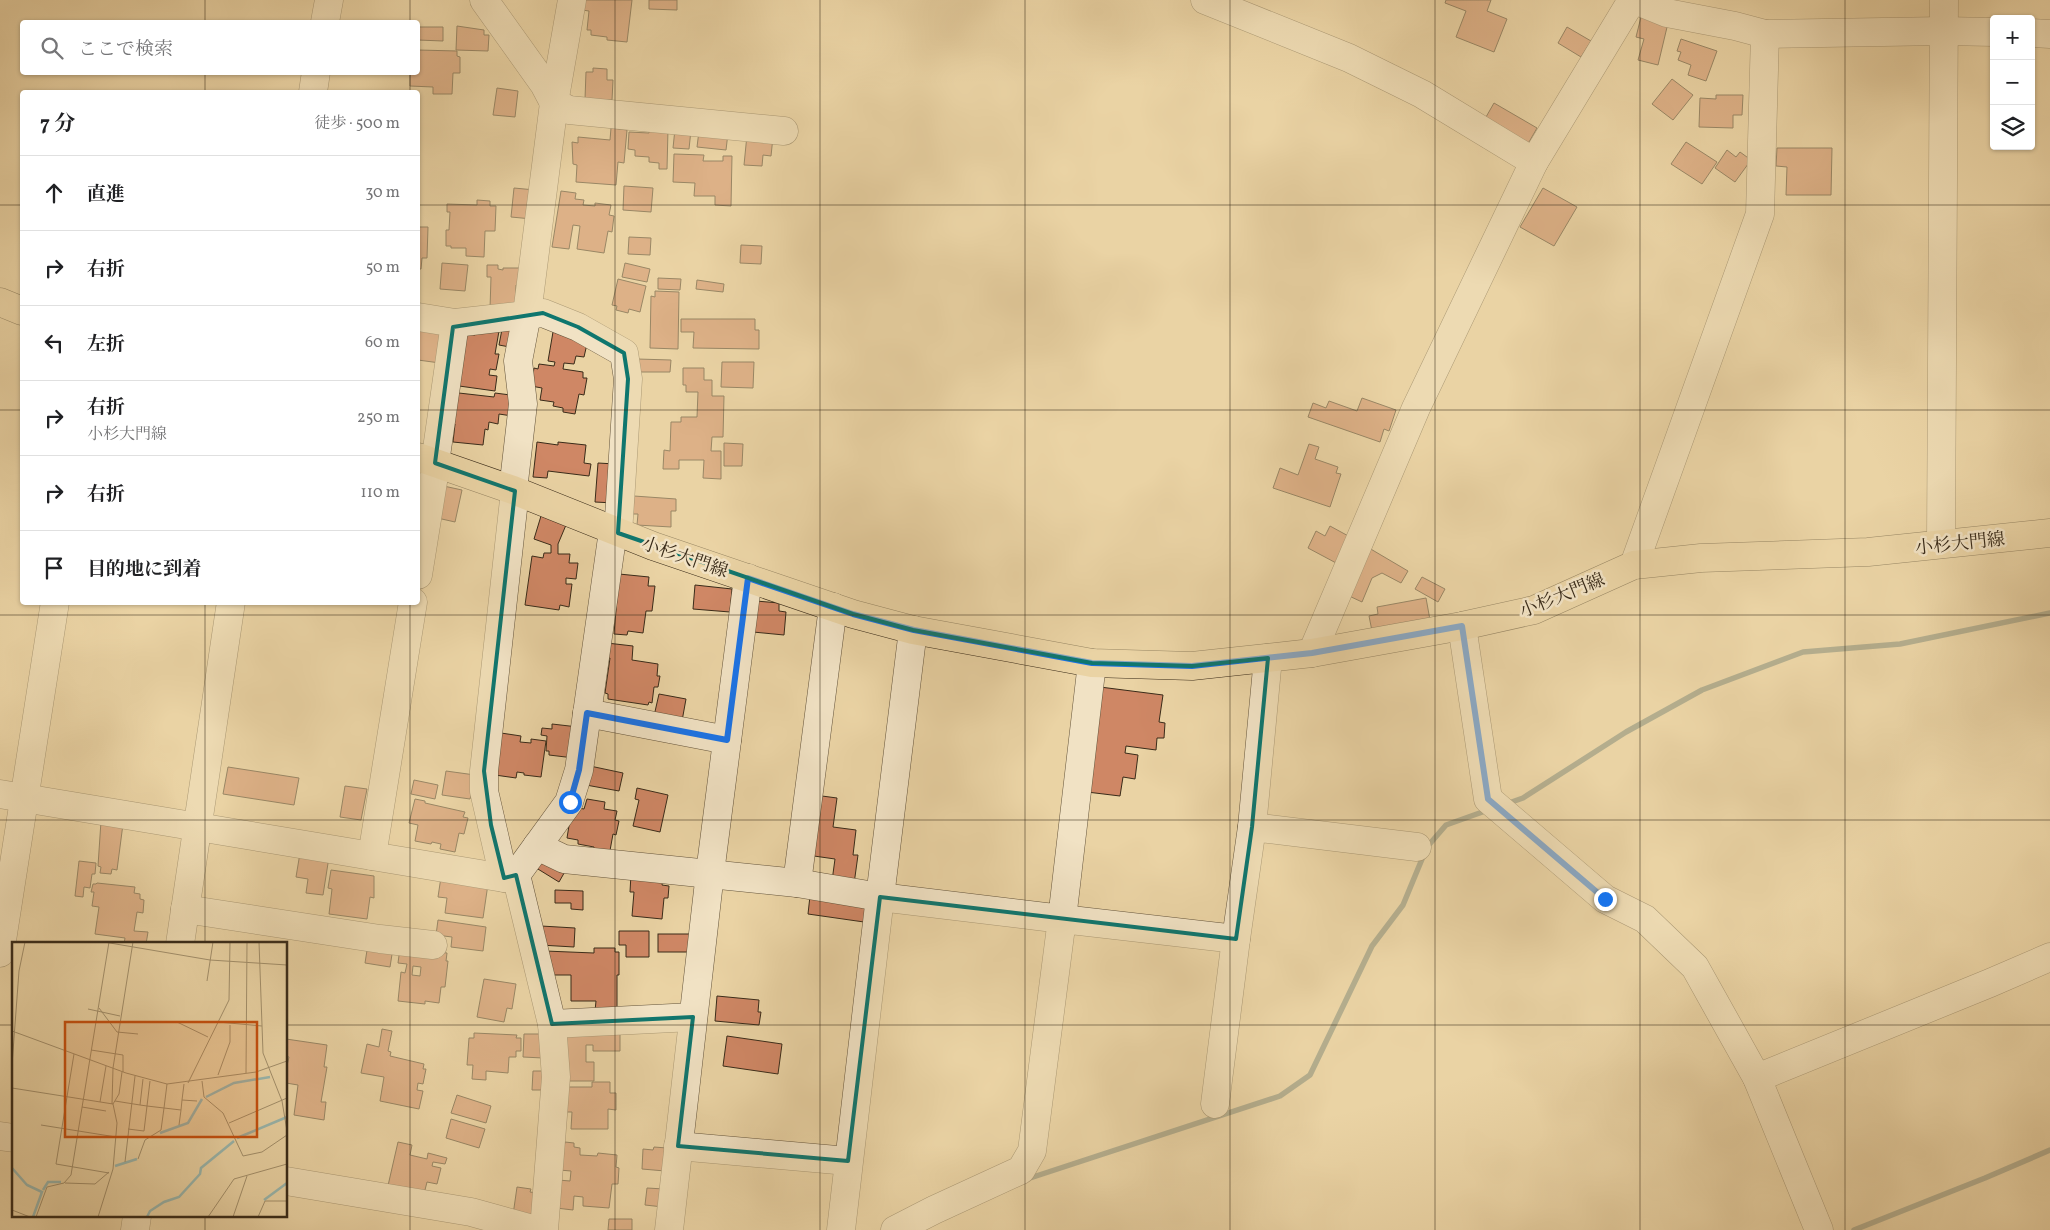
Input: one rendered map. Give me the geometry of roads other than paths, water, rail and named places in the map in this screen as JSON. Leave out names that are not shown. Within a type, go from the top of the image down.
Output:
[{"type":"main road","points":[[0,302],[20,310]]},
{"type":"main road","name":"小杉大門線","points":[[429,461],[514,490],[616,532],[833,608],[914,630],[1092,663],[1192,666],[1312,653],[1462,626],[1534,610],[1634,565],[1701,558],[1868,552],[2050,533]]},
{"type":"street","points":[[325,20],[328,0]]},
{"type":"street","points":[[484,0],[544,84],[554,103],[569,110],[784,131]]},
{"type":"street","points":[[544,1230],[556,1077],[552,1024],[484,791],[484,772],[523,404],[518,362],[527,314],[554,103],[572,0]]},
{"type":"street","points":[[1205,0],[1349,58],[1422,94],[1534,162]]},
{"type":"street","points":[[1312,653],[1416,408],[1534,162],[1633,0],[1668,13],[1735,26],[1764,34],[1990,32]]},
{"type":"street","points":[[1941,544],[1944,0]]},
{"type":"street","points":[[2035,33],[2050,34]]},
{"type":"street","points":[[1634,565],[1760,214],[1764,34]]},
{"type":"street","points":[[313,90],[316,75]]},
{"type":"street","points":[[420,317],[455,323],[527,314],[543,314],[578,326],[624,353],[628,380],[616,532],[579,770],[570,802],[537,846],[510,876]]},
{"type":"street","points":[[420,554],[429,461],[455,323]]},
{"type":"street","points":[[668,1230],[710,873],[748,578]]},
{"type":"street","points":[[0,952],[13,796],[54,605]]},
{"type":"street","points":[[180,942],[231,605]]},
{"type":"street","points":[[372,856],[413,605]]},
{"type":"street","points":[[797,883],[833,608]]},
{"type":"street","points":[[1462,626],[1488,799],[1605,899],[1645,919],[1695,966],[1757,1078],[1819,1230]]},
{"type":"street","points":[[842,1230],[848,1161],[914,630]]},
{"type":"street","points":[[1215,1104],[1252,827],[1268,658]]},
{"type":"street","points":[[895,1230],[1021,1170],[1032,1151],[1092,663]]},
{"type":"street","points":[[587,713],[727,740]]},
{"type":"street","points":[[13,796],[372,856],[510,876]]},
{"type":"street","points":[[1252,827],[1417,847]]},
{"type":"street","points":[[537,846],[564,859],[797,883],[880,897],[1236,939]]},
{"type":"street","points":[[185,909],[433,945]]},
{"type":"street","points":[[1757,1078],[1982,987],[2050,957]]},
{"type":"street","points":[[552,1024],[693,1017]]},
{"type":"street","points":[[678,1146],[848,1161]]},
{"type":"street","points":[[288,1181],[470,1212],[536,1230]]},
{"type":"waterway","points":[[1506,804],[1523,798],[1626,732],[1702,690],[1803,652],[1900,644],[2050,613]]},
{"type":"waterway","points":[[1027,1179],[1280,1096],[1310,1075],[1372,946],[1403,905],[1427,847],[1446,825],[1488,810]]},
{"type":"waterway","points":[[1854,1230],[2050,1150]]}]
